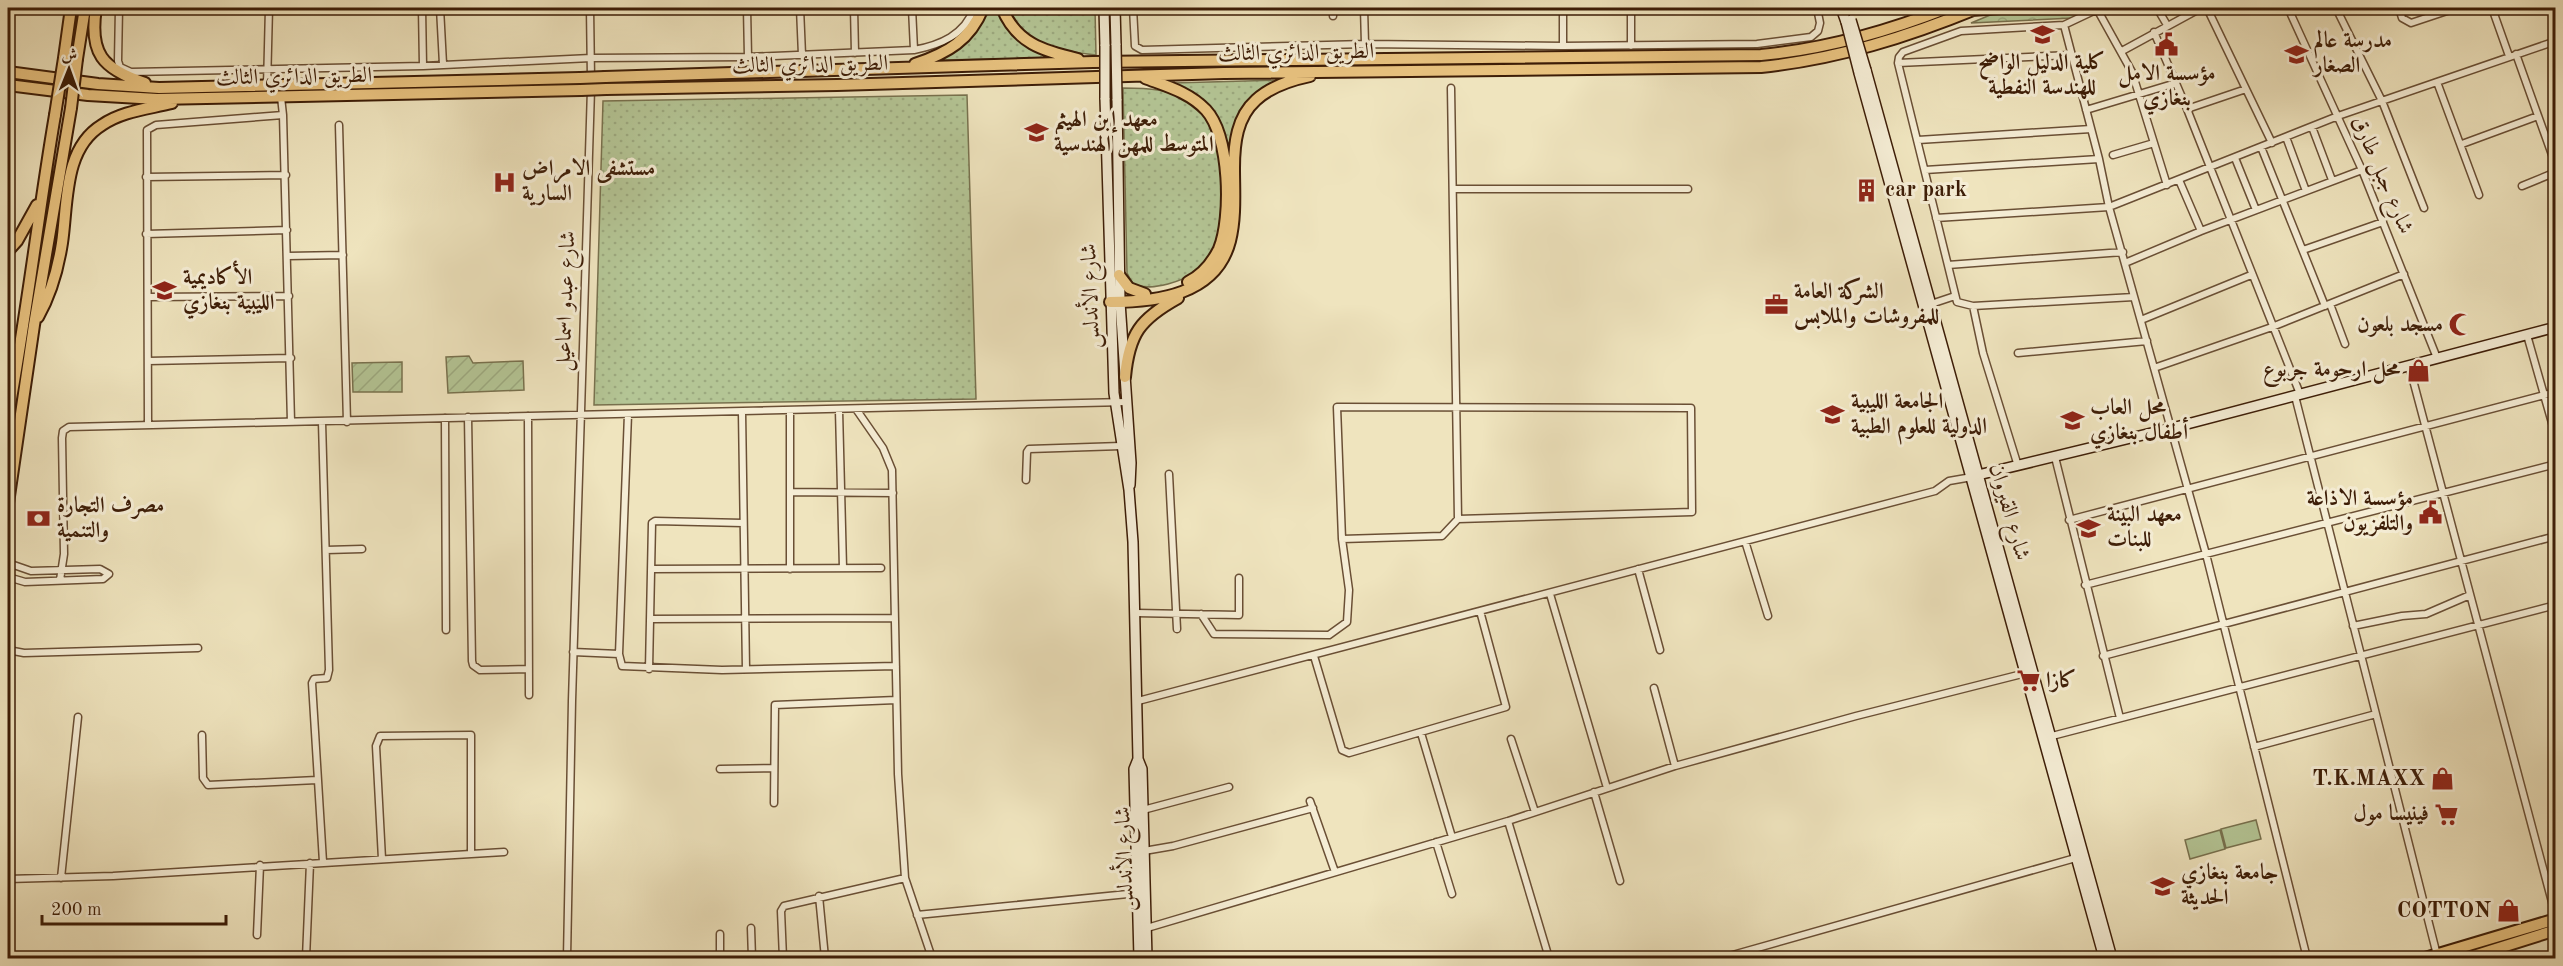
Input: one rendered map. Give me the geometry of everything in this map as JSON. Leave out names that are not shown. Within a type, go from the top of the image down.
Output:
[{"type":"main road","points":[[8,415],[72,8]]},
{"type":"main road","points":[[8,503],[85,8]]},
{"type":"main road","points":[[96,8],[94,39],[102,59],[119,73],[159,88]]},
{"type":"main road","points":[[905,67],[941,55],[954,48],[966,38],[977,23],[983,8]]},
{"type":"main road","points":[[1002,8],[1015,31],[1026,42],[1041,49],[1093,62]]},
{"type":"main road","name":"شارع الأندلس","points":[[1104,8],[1105,99],[1115,299],[1115,403],[1129,490],[1136,613],[1138,759],[1142,769],[1147,958]]},
{"type":"main road","name":"شارع الأندلس","points":[[1115,8],[1119,275],[1115,299],[1125,377],[1131,471],[1129,490]]},
{"type":"main road","name":"شارع القيروان","points":[[1841,8],[1849,21]]},
{"type":"main road","name":"شارع القيروان","points":[[1848,8],[1849,21],[1975,476],[2052,736],[2104,958]]},
{"type":"main road","name":"الطريق الدائري الثالث","points":[[8,72],[98,84],[159,88],[1093,62],[1761,55],[1838,44],[1887,30],[1947,8]]},
{"type":"main road","name":"الطريق الدائري الثالث","points":[[8,85],[88,95],[188,99],[837,85],[1139,75],[1735,68],[1772,66],[1825,58],[1873,46],[1975,9],[2001,8]]},
{"type":"main road","name":"شارع القيروان","points":[[1863,71],[1931,304],[2027,673],[2112,958]]},
{"type":"main road","points":[[1125,377],[1132,340],[1140,326],[1154,312],[1198,286],[1220,265],[1230,240],[1233,223],[1236,136],[1246,111],[1271,88],[1327,72]]},
{"type":"main road","points":[[1115,299],[1180,287],[1205,270],[1217,252],[1224,232],[1226,190],[1224,156],[1218,130],[1206,110],[1188,95],[1139,75]]},
{"type":"main road","points":[[34,325],[47,301],[53,281],[62,243],[70,175],[77,153],[88,136],[100,125],[116,117],[188,99]]},
{"type":"main road","points":[[8,251],[17,241],[41,196]]},
{"type":"main road","points":[[1119,275],[1129,288],[1145,294]]},
{"type":"main road","points":[[1115,299],[1166,297],[1198,286]]},
{"type":"main road","points":[[1975,476],[2172,428],[2556,327]]},
{"type":"main road","name":"شارع الأندلس","points":[[1138,759],[1134,769],[1140,958]]},
{"type":"main road","points":[[2425,958],[2556,918]]},
{"type":"main road","points":[[2467,958],[2556,930]]},
{"type":"street","points":[[119,8],[118,61],[124,70],[423,66],[591,58],[748,57],[914,50],[944,41],[955,35],[966,23],[974,8]]},
{"type":"street","points":[[267,86],[269,8]]},
{"type":"street","points":[[422,8],[423,66]]},
{"type":"street","points":[[440,8],[443,64]]},
{"type":"street","name":"شارع عبدو اسماعيل","points":[[567,958],[573,652],[591,58],[590,8]]},
{"type":"street","points":[[747,8],[748,57]]},
{"type":"street","points":[[800,8],[802,55]]},
{"type":"street","points":[[854,8],[855,53]]},
{"type":"street","points":[[912,8],[914,50]]},
{"type":"street","points":[[1133,8],[1134,42],[1138,50],[1365,44],[1563,46],[1758,44],[1811,37],[1818,31],[1820,23],[1817,8]]},
{"type":"street","points":[[1333,8],[1333,16]]},
{"type":"street","points":[[1364,8],[1365,44]]},
{"type":"street","points":[[1563,8],[1563,46]]},
{"type":"street","points":[[1631,8],[1631,46]]},
{"type":"street","points":[[2134,297],[1973,306],[1959,304],[1955,296],[1898,63],[1899,57],[1903,52],[1961,31],[2064,25],[2098,8],[2122,51],[2141,95],[2167,185]]},
{"type":"street","points":[[2157,8],[2167,25]]},
{"type":"street","points":[[2122,51],[2200,8]]},
{"type":"street","points":[[2207,8],[2272,143]]},
{"type":"street","name":"شارع جبل طارق","points":[[2288,8],[2338,116],[2438,358]]},
{"type":"street","points":[[2336,8],[2382,100],[2424,208]]},
{"type":"street","points":[[2399,8],[2402,18],[2411,23],[2456,8]]},
{"type":"street","points":[[2492,8],[2509,56]]},
{"type":"street","points":[[2064,25],[2099,159],[2109,207],[2206,554],[2307,958]]},
{"type":"street","points":[[2154,32],[2187,109],[2298,395],[2327,524],[2437,955]]},
{"type":"street","points":[[1936,218],[2109,207],[2338,116],[2556,41]]},
{"type":"street","points":[[2516,54],[2556,166]]},
{"type":"street","points":[[1898,63],[2071,55]]},
{"type":"street","points":[[2437,82],[2462,144],[2479,195]]},
{"type":"street","points":[[2086,110],[2176,83]]},
{"type":"street","points":[[1342,539],[1442,536],[1458,519],[1451,88]]},
{"type":"street","points":[[2187,109],[2246,89]]},
{"type":"street","points":[[281,97],[286,175],[291,422]]},
{"type":"street","points":[[148,426],[147,130],[150,127],[283,115]]},
{"type":"street","points":[[2462,144],[2538,116]]},
{"type":"street","points":[[339,125],[347,422]]},
{"type":"street","points":[[2312,127],[2332,180]]},
{"type":"street","points":[[1918,140],[2091,129]]},
{"type":"street","points":[[2286,137],[2306,191]]},
{"type":"street","points":[[2113,155],[2154,143]]},
{"type":"street","points":[[2261,147],[2345,344]]},
{"type":"street","points":[[2235,158],[2256,210]]},
{"type":"street","points":[[1925,170],[2099,159]]},
{"type":"street","points":[[2125,263],[2201,231],[2361,170]]},
{"type":"street","points":[[2522,186],[2556,172]]},
{"type":"street","points":[[146,177],[286,175]]},
{"type":"street","points":[[2180,180],[2201,231]]},
{"type":"street","points":[[1454,189],[1688,189]]},
{"type":"street","points":[[2303,250],[2383,222]]},
{"type":"street","points":[[146,234],[287,230]]},
{"type":"street","points":[[1948,265],[2122,252]]},
{"type":"street","points":[[288,256],[343,255]]},
{"type":"street","points":[[2154,368],[2272,327],[2404,274]]},
{"type":"street","points":[[2141,320],[2251,275]]},
{"type":"street","points":[[148,297],[289,296]]},
{"type":"street","points":[[1931,304],[1955,296]]},
{"type":"street","points":[[1973,306],[1983,353],[2018,466]]},
{"type":"street","points":[[2527,335],[2556,437]]},
{"type":"street","points":[[2018,353],[2147,341]]},
{"type":"street","points":[[148,361],[291,358]]},
{"type":"street","points":[[2409,365],[2556,918]]},
{"type":"street","points":[[2069,520],[2556,392]]},
{"type":"street","points":[[60,580],[63,431],[72,426],[347,422],[468,417],[856,410],[1126,402]]},
{"type":"street","points":[[1200,614],[1214,634],[1329,635],[1347,622],[1349,590],[1342,539],[1337,407],[1691,408],[1692,512],[1458,519]]},
{"type":"street","points":[[838,410],[843,568]]},
{"type":"street","points":[[856,410],[889,460],[892,470],[896,700],[904,878],[932,958]]},
{"type":"street","points":[[790,411],[790,569]]},
{"type":"street","points":[[742,412],[746,669]]},
{"type":"street","points":[[628,414],[619,654],[620,663],[624,668],[746,669],[896,666]]},
{"type":"street","points":[[528,416],[529,695]]},
{"type":"street","points":[[468,417],[472,661],[473,665],[485,670],[529,669]]},
{"type":"street","points":[[445,418],[446,630]]},
{"type":"street","points":[[322,422],[329,674],[327,678],[313,680],[312,683],[323,862]]},
{"type":"street","points":[[1026,480],[1029,449],[1121,446]]},
{"type":"street","points":[[2055,456],[2085,585],[2120,718]]},
{"type":"street","points":[[2085,585],[2556,464]]},
{"type":"street","points":[[1169,474],[1178,629]]},
{"type":"street","points":[[1138,701],[1935,491],[1949,481],[1975,476]]},
{"type":"street","points":[[790,492],[892,493]]},
{"type":"street","points":[[649,669],[654,522],[743,523]]},
{"type":"street","points":[[2103,656],[2556,537]]},
{"type":"street","points":[[1745,541],[1768,616]]},
{"type":"street","points":[[326,550],[363,549]]},
{"type":"street","points":[[8,563],[31,571],[62,567],[69,570],[100,569],[109,574],[103,579],[31,582],[8,578]]},
{"type":"street","points":[[651,569],[881,568]]},
{"type":"street","points":[[1638,569],[1660,650]]},
{"type":"street","points":[[69,570],[70,580]]},
{"type":"street","points":[[31,571],[31,582]]},
{"type":"street","points":[[1136,613],[1239,615],[1239,578]]},
{"type":"street","points":[[1550,594],[1607,788]]},
{"type":"street","points":[[2353,626],[2402,616],[2426,615],[2470,595]]},
{"type":"street","points":[[2052,736],[2556,605]]},
{"type":"street","points":[[1314,656],[1343,752],[1349,753],[1506,707],[1480,611]]},
{"type":"street","points":[[650,619],[895,618]]},
{"type":"street","points":[[8,650],[24,653],[198,648]]},
{"type":"street","points":[[573,652],[619,654]]},
{"type":"street","points":[[1147,928],[1508,821],[1675,766],[1856,716],[2027,673]]},
{"type":"street","points":[[1654,688],[1675,766]]},
{"type":"street","points":[[774,803],[774,707],[777,703],[816,704],[896,700]]},
{"type":"street","points":[[2254,747],[2376,714]]},
{"type":"street","points":[[61,878],[78,717]]},
{"type":"street","points":[[1421,732],[1452,837]]},
{"type":"street","points":[[202,735],[203,778],[208,784],[317,780]]},
{"type":"street","points":[[382,859],[376,746],[380,736],[471,735],[471,854]]},
{"type":"street","points":[[1511,740],[1535,812]]},
{"type":"street","points":[[720,769],[774,768]]},
{"type":"street","points":[[1143,810],[1229,787]]},
{"type":"street","points":[[1594,792],[1620,881]]},
{"type":"street","points":[[1310,801],[1335,872]]},
{"type":"street","points":[[1144,851],[1173,846],[1313,808]]},
{"type":"street","points":[[1508,821],[1549,958]]},
{"type":"street","points":[[1436,842],[1452,894]]},
{"type":"street","points":[[8,879],[61,878],[504,852]]},
{"type":"street","points":[[1722,958],[1739,956],[2080,857]]},
{"type":"street","points":[[306,958],[310,863]]},
{"type":"street","points":[[257,935],[260,865]]},
{"type":"street","points":[[783,958],[782,908],[819,896],[904,878]]},
{"type":"street","points":[[917,915],[1138,893]]},
{"type":"street","points":[[819,896],[825,958]]},
{"type":"street","points":[[752,928],[752,958]]},
{"type":"street","points":[[720,934],[720,958]]},
{"type":"green space","points":[[988,8],[998,8],[1007,26],[1018,39],[1050,58],[939,60],[970,39]]},
{"type":"green space","points":[[1008,8],[1095,8],[1096,55],[1044,44],[1023,30]]},
{"type":"green space","points":[[2007,8],[2094,8],[2073,18],[1971,23]]},
{"type":"green space","points":[[1282,80],[1261,92],[1229,154],[1222,129],[1212,110],[1197,96],[1173,83]]},
{"type":"green space","points":[[1123,88],[1168,92],[1193,103],[1204,115],[1212,131],[1222,172],[1222,216],[1214,249],[1206,262],[1195,272],[1175,282],[1159,286],[1137,286],[1133,284],[1127,273]]},
{"type":"green space","points":[[967,95],[976,399],[594,405],[603,101]]},
{"type":"green space","points":[[469,356],[473,363],[523,361],[524,390],[448,393],[446,357]]},
{"type":"green space","points":[[402,362],[402,392],[353,392],[352,363]]},
{"type":"green space","points":[[2256,820],[2261,839],[2226,848],[2221,829]]},
{"type":"green space","points":[[2220,830],[2225,849],[2190,859],[2185,840]]},
{"type":"place","name":"كلية الدليل الواضح للهندسة النفطية","points":[[2042,34]]},
{"type":"place","name":"مؤسسة الامل بنغازي","points":[[2167,45]]},
{"type":"place","name":"مدرسة عالم الصغار","points":[[2296,54]]},
{"type":"place","name":"معهد إبن الهيثم المتوسط للمهن الهندسية","points":[[1036,133]]},
{"type":"place","name":"مستشفى الامراض السارية","points":[[504,182]]},
{"type":"place","name":"car park","points":[[1867,190]]},
{"type":"place","name":"الأكاديمية الليبية بنغازي","points":[[165,291]]},
{"type":"place","name":"الشركة العامة للمفروشات والملابس","points":[[1776,305]]},
{"type":"place","name":"مسجد بلعون","points":[[2461,325]]},
{"type":"place","name":"محل ارحومة جربوع","points":[[2418,370]]},
{"type":"place","name":"الجامعة الليبية الدولية للعلوم الطبية","points":[[1833,415]]},
{"type":"place","name":"محل العاب أطفال بنغازي","points":[[2072,421]]},
{"type":"place","name":"مؤسسة الاذاعة والتلفزيون","points":[[2431,512]]},
{"type":"place","name":"مصرف التجارة والتنمية","points":[[39,519]]},
{"type":"place","name":"معهد البينة للبنات","points":[[2089,528]]},
{"type":"place","name":"كازا","points":[[2028,681]]},
{"type":"place","name":"T.K.MAXX","points":[[2443,779]]},
{"type":"place","name":"فينيسا مول","points":[[2447,814]]},
{"type":"place","name":"جامعة بنغازي الحديثة","points":[[2163,886]]},
{"type":"place","name":"COTTON","points":[[2509,911]]}]
